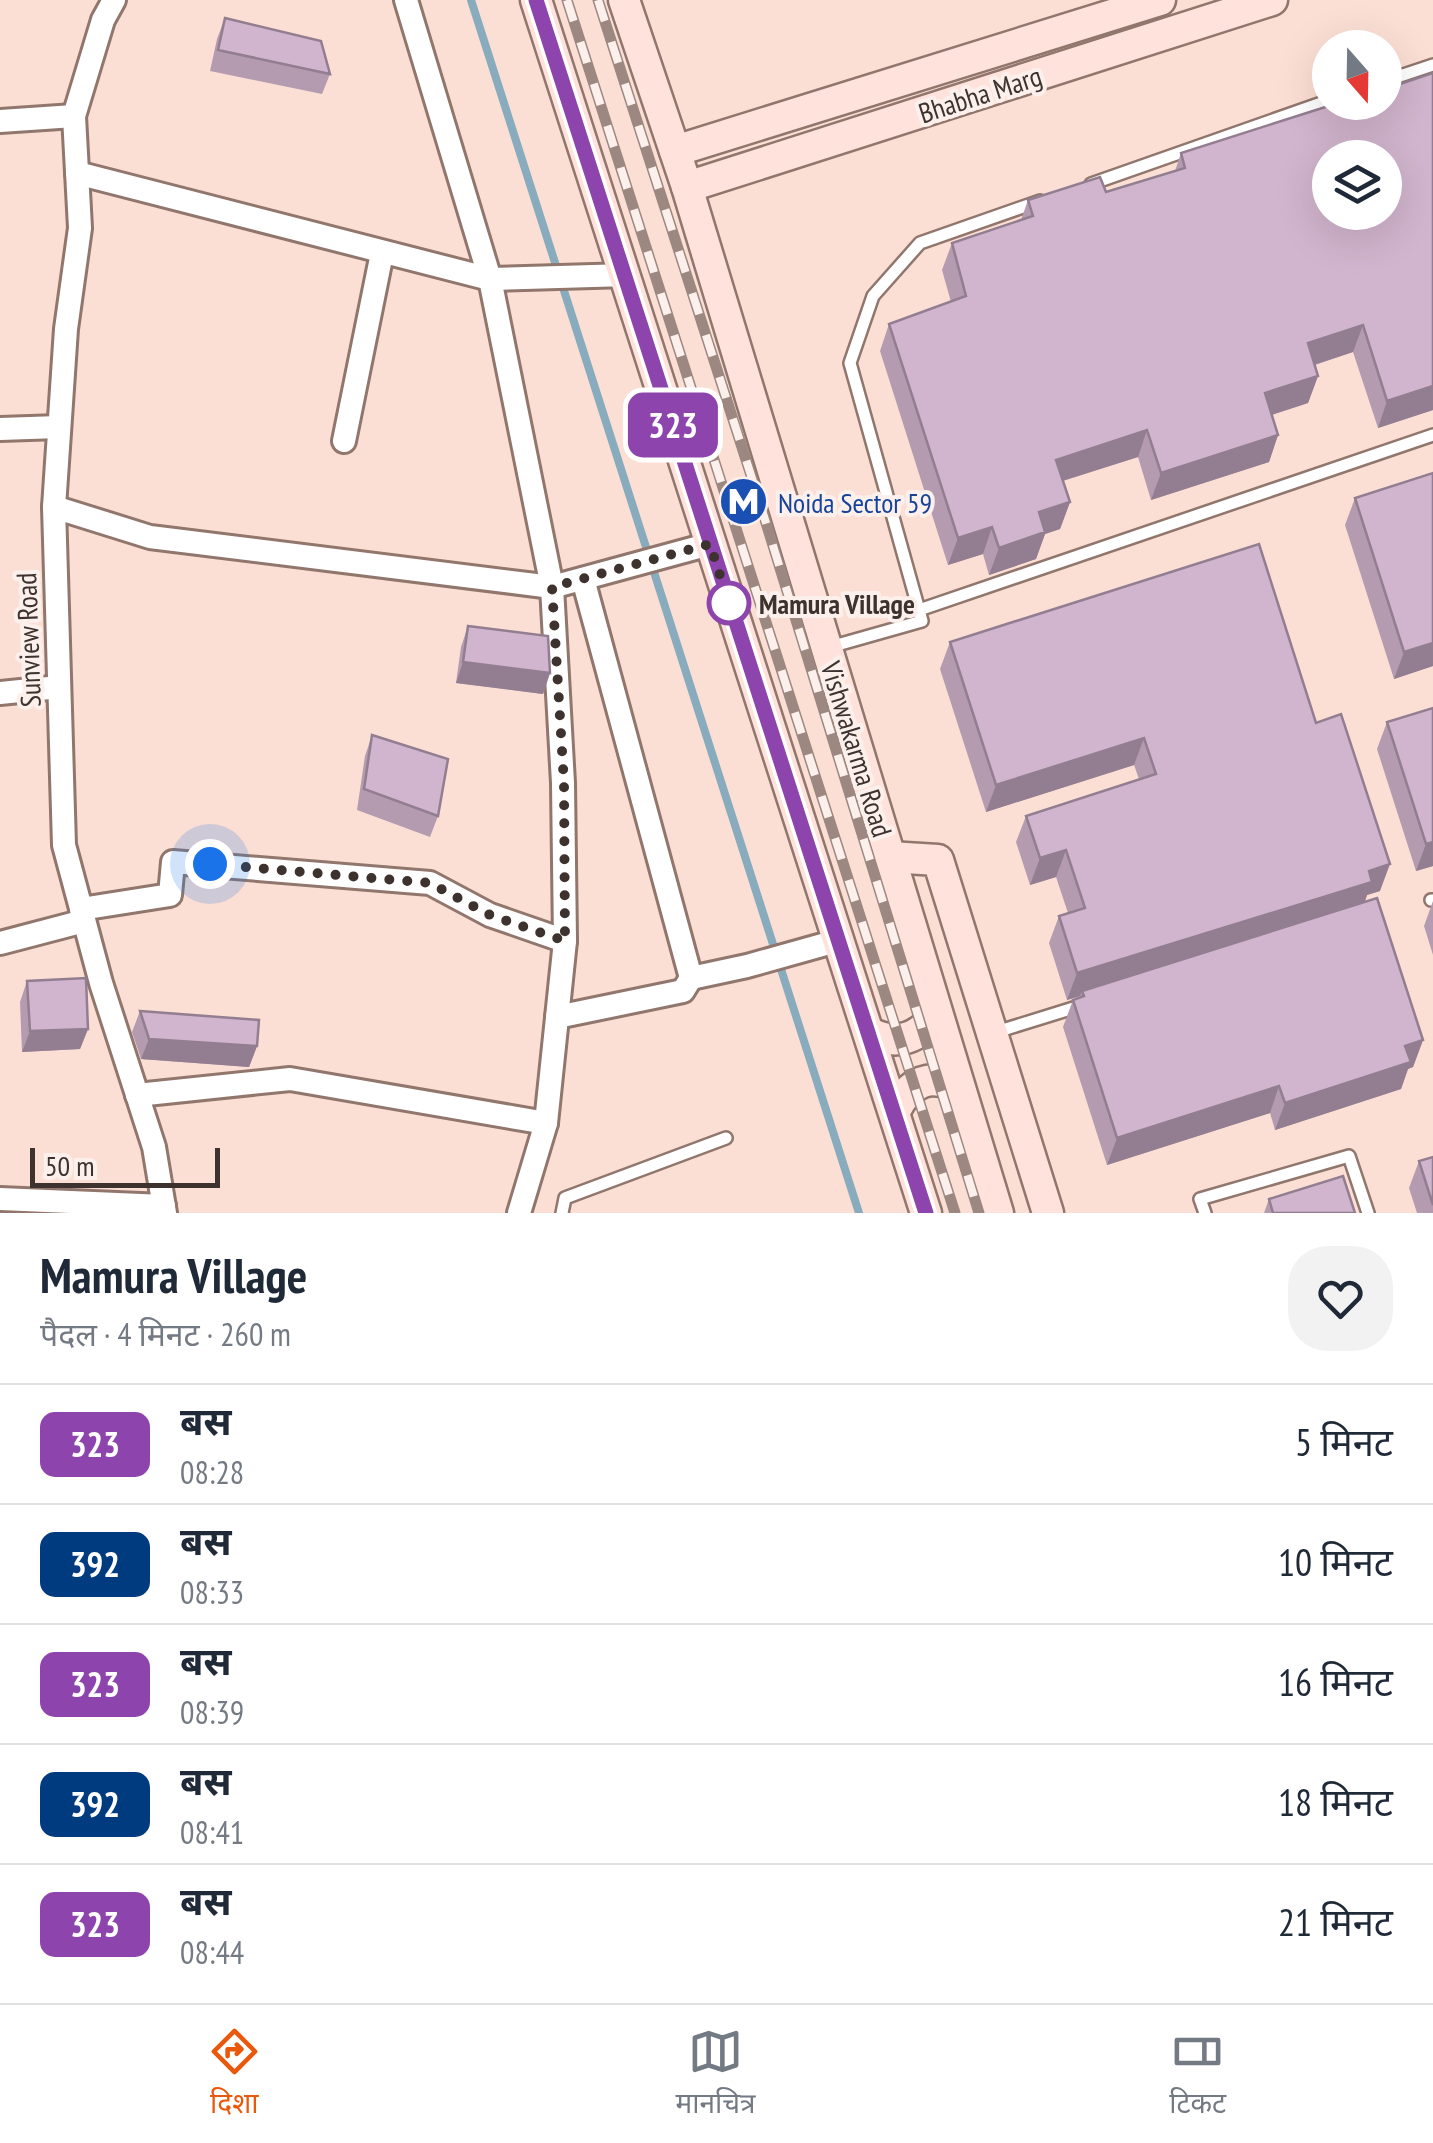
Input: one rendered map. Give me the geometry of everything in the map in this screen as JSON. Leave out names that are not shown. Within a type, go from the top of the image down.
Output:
[{"type":"main road","points":[[536,0],[926,1213]]},
{"type":"main road","name":"Vishwakarma Road","points":[[624,0],[687,187],[998,1213]]},
{"type":"main road","name":"Bhabha Marg","points":[[675,151],[1160,0]]},
{"type":"main road","name":"Bhabha Marg","points":[[687,187],[1272,0]]},
{"type":"main road","points":[[778,119],[789,155]]},
{"type":"main road","points":[[889,856],[938,860],[1048,1213]]},
{"type":"main road","points":[[870,1033],[886,1041],[910,1038],[930,1024],[936,1014]]},
{"type":"main road","points":[[895,1111],[904,1093],[920,1082],[944,1079],[959,1088]]},
{"type":"main road","points":[[987,1177],[1036,1176]]},
{"type":"street","name":"Sunview Road","points":[[114,0],[103,20],[74,116],[80,228],[66,329],[54,507],[64,845],[154,1148],[165,1210]]},
{"type":"street","points":[[406,0],[490,278],[552,587],[564,783],[565,941],[546,1123],[519,1213]]},
{"type":"street","points":[[0,121],[74,116]]},
{"type":"street","points":[[77,173],[490,278],[626,275]]},
{"type":"street","points":[[344,441],[382,253]]},
{"type":"street","points":[[0,429],[59,427]]},
{"type":"street","points":[[54,507],[150,537],[552,587],[710,544]]},
{"type":"street","points":[[583,579],[691,978]]},
{"type":"street","points":[[0,692],[59,687]]},
{"type":"street","points":[[0,943],[83,915],[170,895],[173,862],[430,883],[490,915],[565,941]]},
{"type":"street","points":[[557,1017],[683,991],[691,978],[840,940]]},
{"type":"street","points":[[137,1094],[290,1079],[546,1123]]},
{"type":"street","points":[[0,1199],[165,1210]]},
{"type":"lane","points":[[1402,75],[1433,64]]},
{"type":"lane","points":[[1069,191],[1312,106]]},
{"type":"lane","points":[[826,648],[922,621],[850,363],[873,296],[920,243],[1050,198]]},
{"type":"lane","points":[[919,610],[1433,434]]},
{"type":"lane","points":[[992,1034],[1089,1003]]},
{"type":"lane","points":[[562,1213],[565,1198],[726,1138]]},
{"type":"lane","points":[[1205,1213],[1200,1199],[1349,1156],[1368,1213]]},
{"type":"building","points":[[225,18],[321,41],[330,74],[218,50]]},
{"type":"building","points":[[1433,73],[1433,386],[1387,401],[1363,325],[1308,343],[1318,376],[1265,393],[1278,435],[1161,473],[1147,430],[1056,460],[1070,502],[1039,512],[1045,532],[999,548],[992,527],[958,538],[889,324],[966,296],[952,243],[1033,216],[1028,200],[1100,177],[1106,192],[1185,168],[1181,153],[1312,111],[1312,120],[1402,120],[1402,83]]},
{"type":"building","points":[[1433,473],[1433,643],[1404,652],[1355,498]]},
{"type":"building","points":[[1259,544],[1316,723],[1341,714],[1390,864],[1369,871],[1372,882],[1077,973],[1059,916],[1085,908],[1066,850],[1040,858],[1026,816],[1156,774],[1144,738],[996,785],[950,642]]},
{"type":"building","points":[[468,626],[548,636],[550,673],[463,662]]},
{"type":"building","points":[[1433,708],[1433,842],[1426,844],[1387,722]]},
{"type":"building","points":[[372,735],[448,759],[438,816],[364,789]]},
{"type":"building","points":[[1377,898],[1423,1040],[1405,1046],[1411,1062],[1285,1103],[1279,1086],[1117,1138],[1073,1000],[1084,996],[1082,991]]},
{"type":"building","points":[[86,978],[88,1029],[30,1031],[27,981]]},
{"type":"building","points":[[140,1011],[259,1020],[257,1046],[149,1039]]},
{"type":"building","points":[[1433,1157],[1433,1205],[1419,1161]]},
{"type":"building","points":[[1343,1176],[1355,1213],[1273,1213],[1269,1199]]},
{"type":"waterway","points":[[471,0],[859,1213]]},
{"type":"railway","points":[[567,0],[955,1213]]},
{"type":"railway","points":[[598,0],[758,497],[979,1213]]},
{"type":"bus line","name":"323","points":[[536,0],[926,1213]]},
{"type":"place","name":"Noida Sector 59","points":[[743,502]]},
{"type":"place","name":"Mamura Village","points":[[729,603]]},
{"type":"route","points":[[210,864],[430,883],[490,915],[565,941],[564,783],[552,587],[710,544],[733,616],[729,603]]}]
